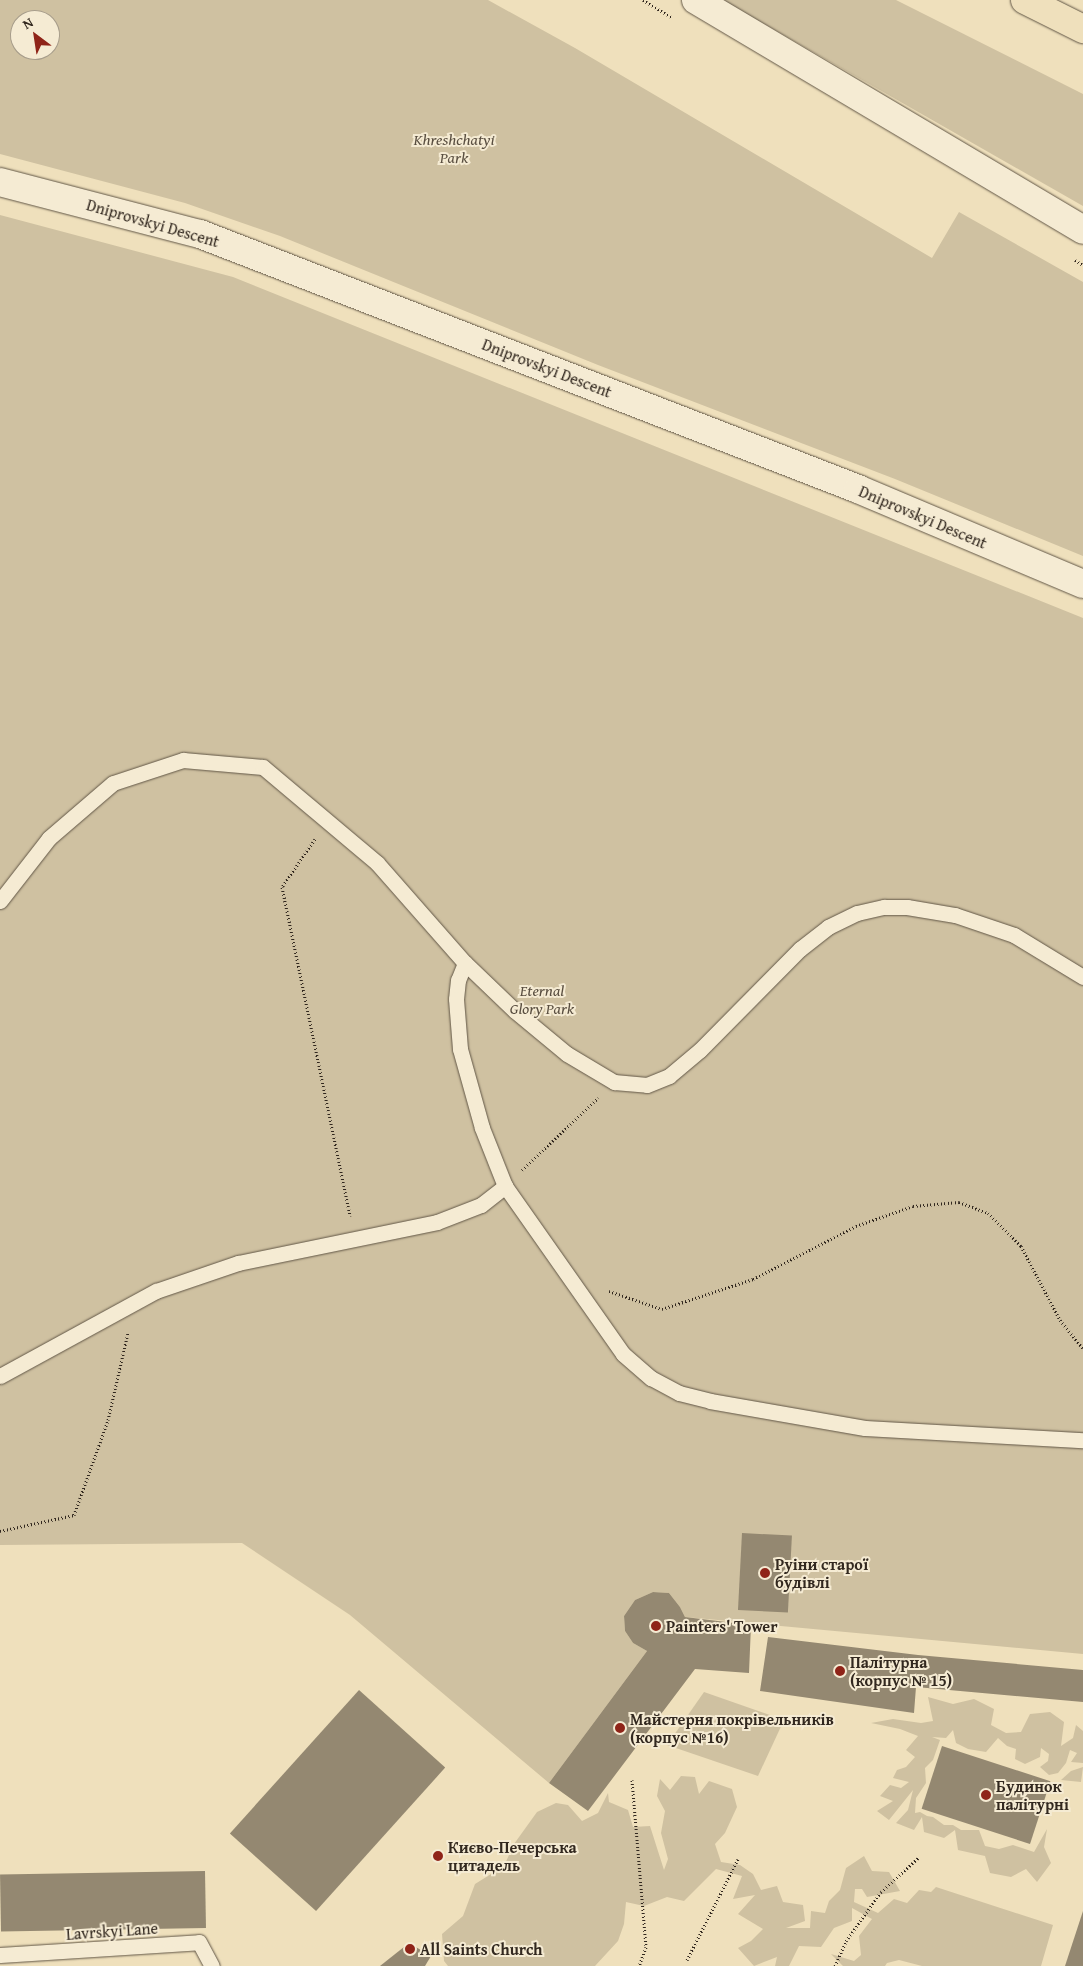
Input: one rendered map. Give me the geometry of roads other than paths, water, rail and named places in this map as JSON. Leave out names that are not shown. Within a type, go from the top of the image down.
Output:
[{"type":"main road","points":[[696,0],[1083,230]]},
{"type":"main road","points":[[1025,0],[1083,29]]},
{"type":"main road","name":"Dniprovskyi Descent","points":[[0,182],[200,234],[858,488],[1083,584]]},
{"type":"lane","points":[[0,901],[49,838],[113,783],[183,760],[263,767],[376,863],[465,963],[515,1012],[567,1054],[614,1082],[647,1085],[669,1076],[700,1050],[800,949],[828,927],[857,913],[884,907],[907,907],[954,915],[1014,936],[1083,977]]},
{"type":"lane","points":[[465,963],[458,980],[456,1000],[460,1050],[482,1128],[505,1186],[623,1354],[651,1378],[679,1393],[768,1412],[865,1428],[1083,1440]]},
{"type":"lane","points":[[0,1376],[156,1291],[238,1263],[437,1222],[481,1205],[505,1186]]},
{"type":"lane","name":"Lavrskyi Lane","points":[[0,1955],[199,1942],[212,1966]]},
{"type":"place","name":"Руіни старої будівлі","points":[[765,1573]]},
{"type":"place","name":"Painters' Tower","points":[[656,1626]]},
{"type":"place","name":"Палітурна (корпус № 15)","points":[[840,1671]]},
{"type":"place","name":"Майстерня покрівельників (корпус №16)","points":[[620,1728]]},
{"type":"place","name":"Будинок палітурні","points":[[986,1795]]},
{"type":"place","name":"Києво-Печерська цитадель","points":[[438,1856]]},
{"type":"place","name":"All Saints Church","points":[[410,1949]]},
{"type":"park label","name":"Khreshchatyi Park","points":[[454,148]]},
{"type":"park label","name":"Eternal Glory Park","points":[[542,999]]}]
